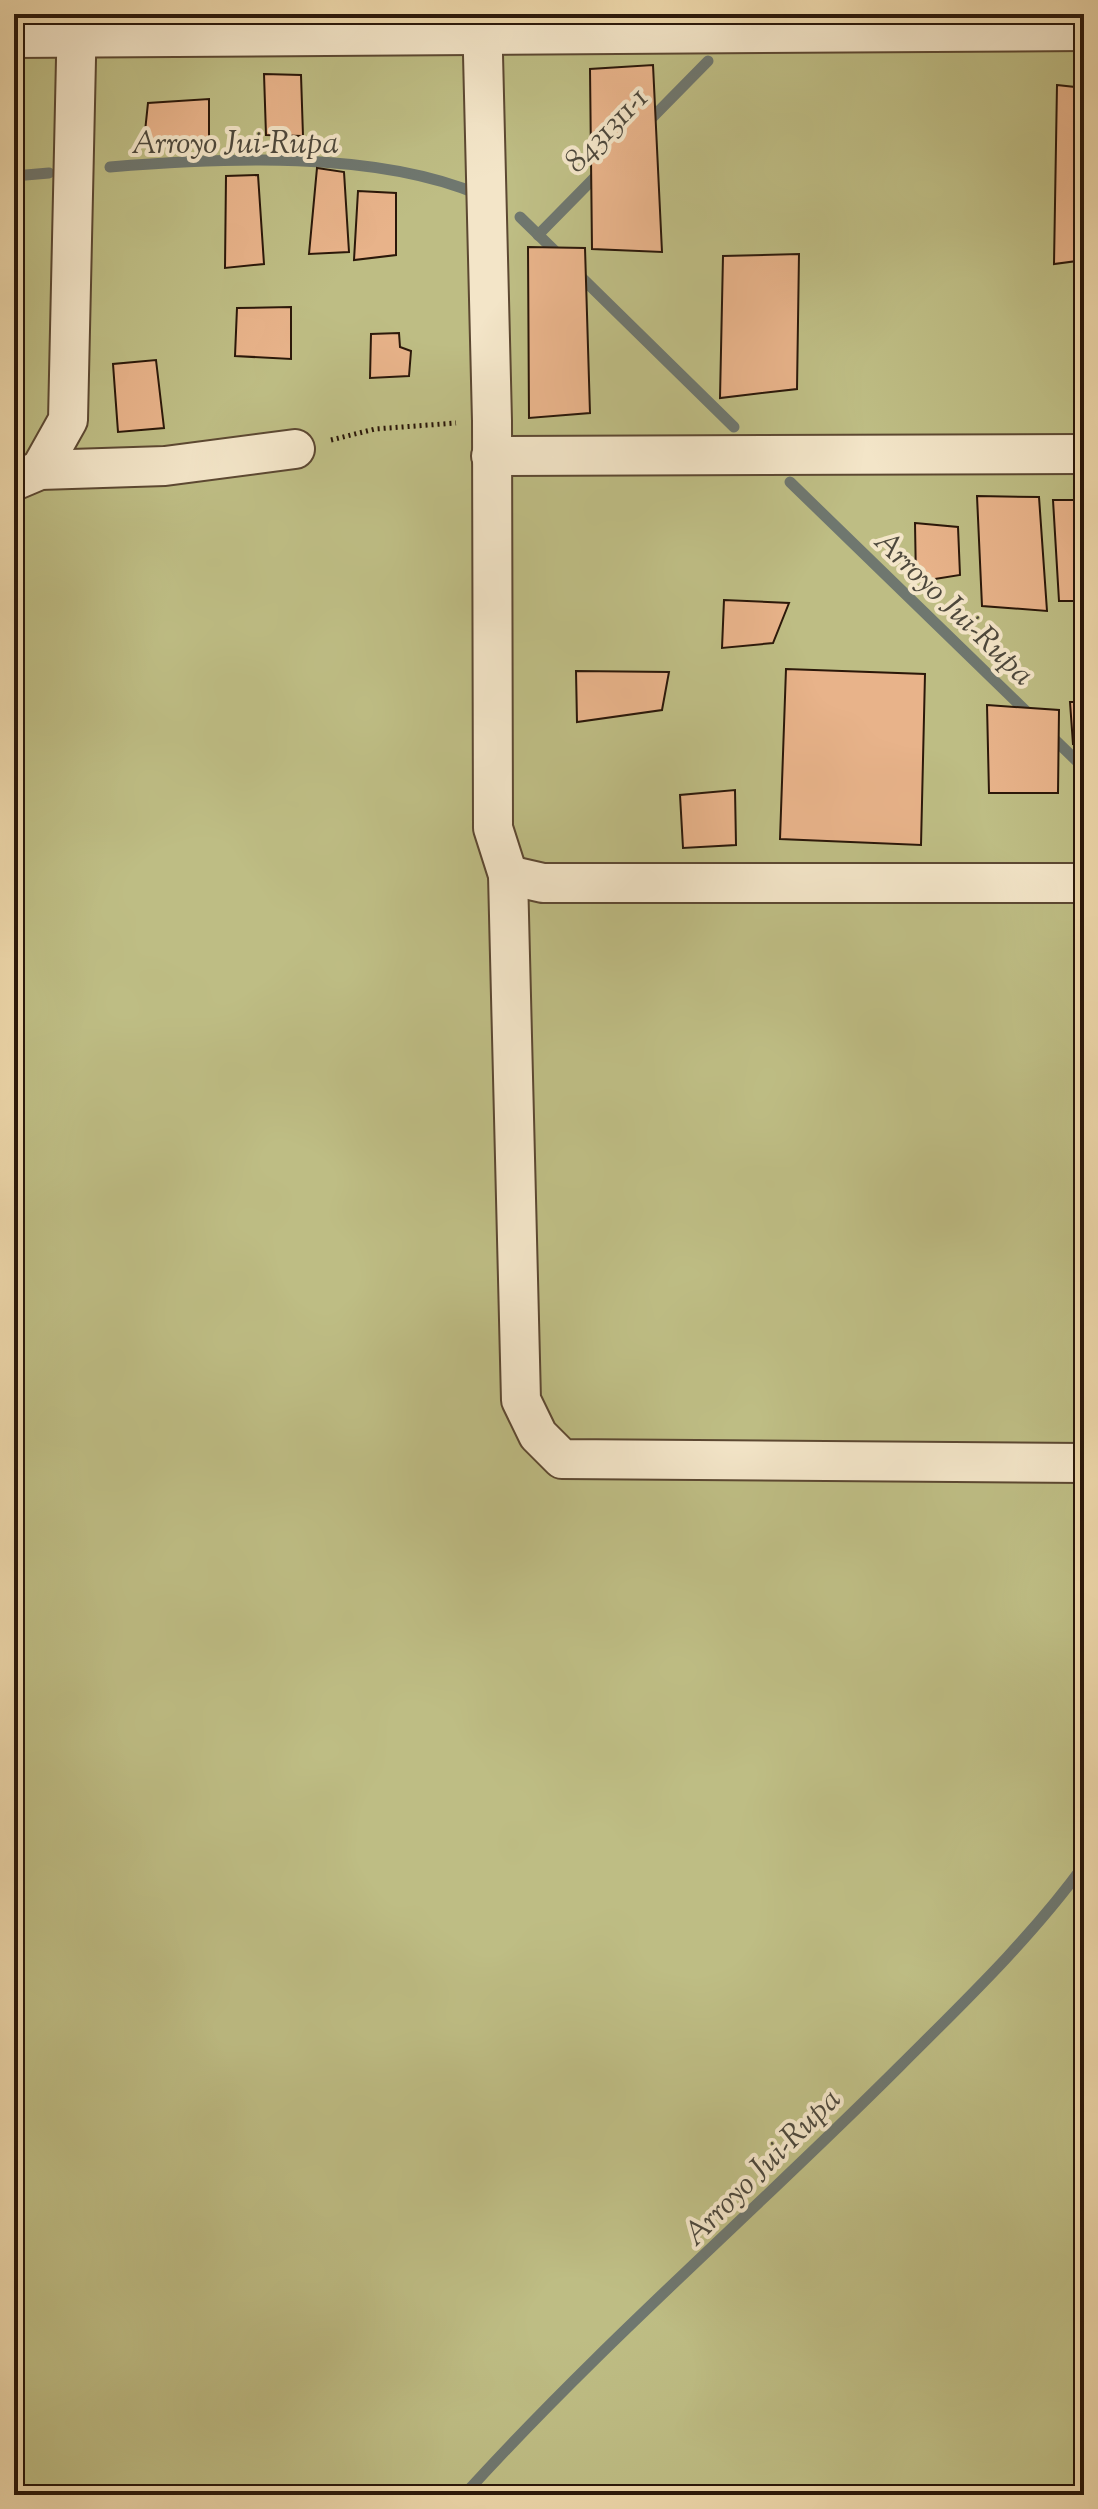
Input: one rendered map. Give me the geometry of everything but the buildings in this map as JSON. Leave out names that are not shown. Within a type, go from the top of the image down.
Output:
[{"type":"street","points":[[482,25],[492,438],[493,828],[508,875],[521,1400],[538,1435],[562,1459],[1084,1463]]},
{"type":"street","points":[[14,38],[77,26],[482,25],[1084,31]]},
{"type":"street","points":[[27,475],[68,420],[77,26]]},
{"type":"street","points":[[492,438],[1084,454]]},
{"type":"street","points":[[27,475],[165,466],[295,449]]},
{"type":"street","points":[[508,875],[543,883],[1084,883]]},
{"type":"path","points":[[295,449],[375,429],[492,438]]},
{"type":"shaded area","points":[[14,14],[1084,14],[1084,2495],[14,2495]]},
{"type":"waterway","name":"8431311-1","points":[[647,123],[708,61]]},
{"type":"waterway","name":"Arroyo Jui-Rupa","points":[[110,167],[249,160],[346,164],[394,170],[480,195]]},
{"type":"waterway","name":"8431311-1","points":[[538,235],[602,170]]},
{"type":"waterway","name":"Arroyo Jui-Rupa","points":[[14,176],[49,173]]},
{"type":"waterway","name":"8431311-1","points":[[520,217],[560,256]]},
{"type":"waterway","name":"Arroyo Jui-Rupa","points":[[578,274],[734,427]]},
{"type":"waterway","name":"Arroyo Jui-Rupa","points":[[790,482],[1032,717]]},
{"type":"waterway","name":"Arroyo Jui-Rupa","points":[[1050,735],[1084,768]]},
{"type":"waterway","name":"Arroyo Jui-Rupa","points":[[464,2495],[570,2385],[846,2120],[972,1994],[1042,1918],[1084,1865]]}]
